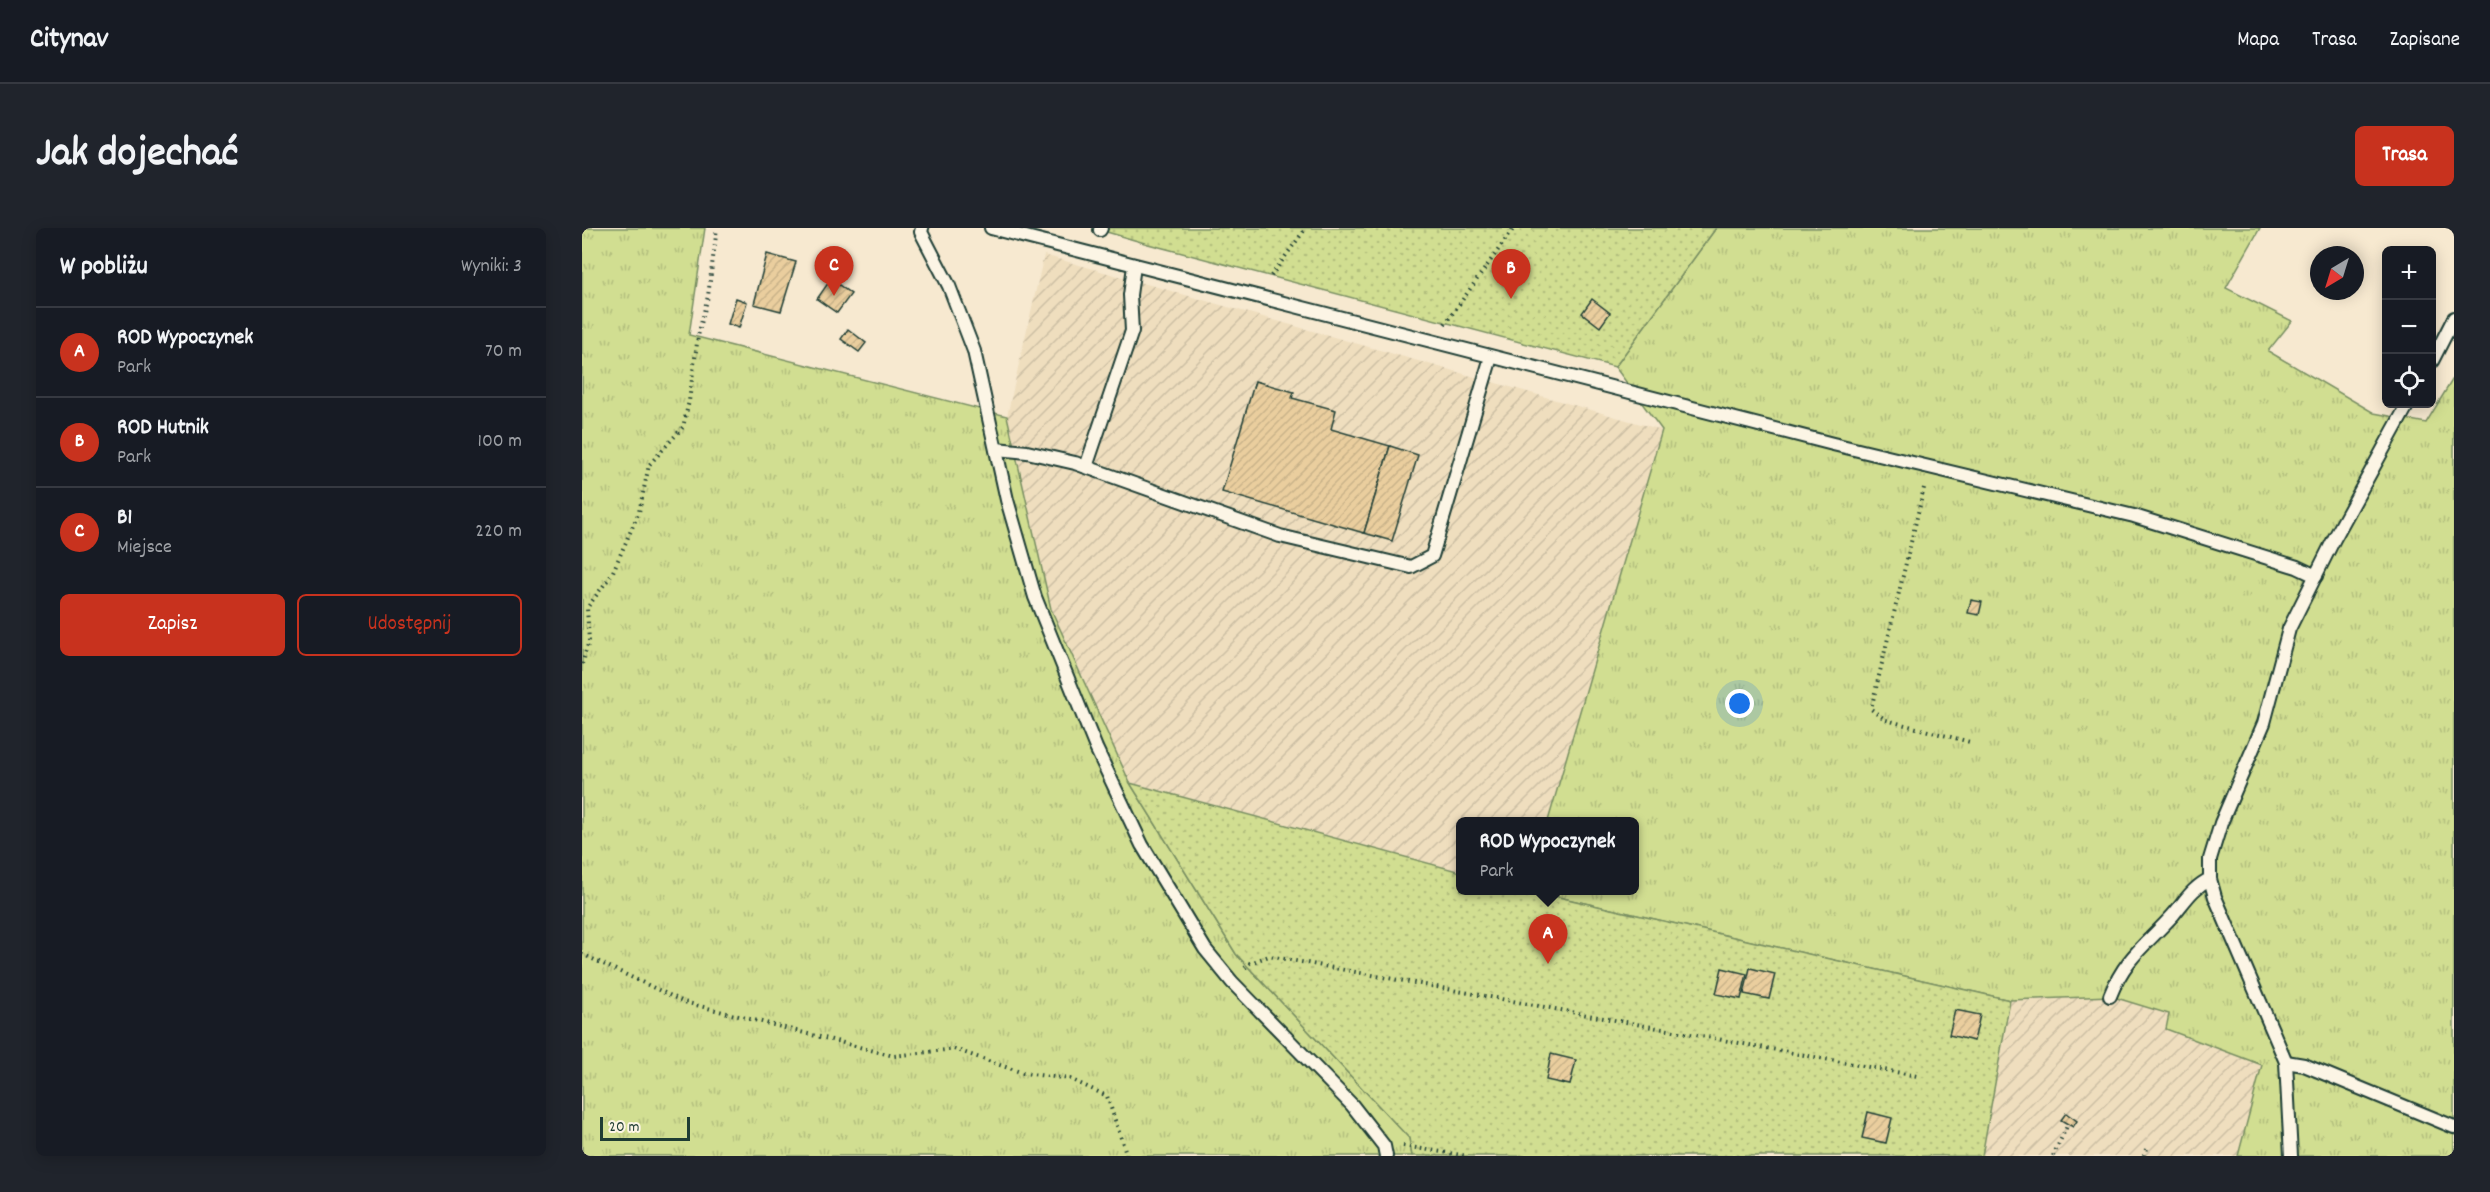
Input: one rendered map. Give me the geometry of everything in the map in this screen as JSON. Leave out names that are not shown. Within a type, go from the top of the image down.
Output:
[{"type":"lane","points":[[922,228],[921,232],[950,286],[974,351],[1006,500],[1035,597],[1096,748],[1142,845],[1205,950],[1232,982],[1352,1106],[1385,1151]]},
{"type":"lane","points":[[991,228],[1491,357],[2134,516],[2297,567],[2316,576]]},
{"type":"lane","points":[[1086,467],[1132,331],[1130,295],[1134,266]]},
{"type":"lane","points":[[2436,354],[2454,318]]},
{"type":"lane","points":[[996,449],[1027,452],[1086,467],[1280,536],[1411,567],[1432,556],[1491,357]]},
{"type":"lane","points":[[2291,1156],[2286,1062],[2215,897],[2210,879],[2210,859],[2221,823],[2264,723],[2289,629],[2406,408]]},
{"type":"lane","points":[[2110,996],[2118,977],[2132,955],[2172,916],[2198,885],[2210,879]]},
{"type":"lane","points":[[2286,1062],[2304,1065],[2454,1126]]},
{"type":"path","points":[[582,664],[589,641],[587,608],[612,574],[639,512],[649,465],[682,428],[689,401],[698,336],[708,297],[717,228]]},
{"type":"path","points":[[1271,276],[1306,228]]},
{"type":"path","points":[[1432,342],[1514,228]]},
{"type":"path","points":[[1929,466],[1871,709],[1886,720],[1970,742]]},
{"type":"path","points":[[582,954],[684,1002],[806,1034],[894,1056],[954,1049],[1023,1073],[1070,1079],[1107,1096],[1126,1156]]},
{"type":"path","points":[[1232,982],[1250,963],[1269,956],[1917,1076]]},
{"type":"path","points":[[2054,1156],[2068,1124]]},
{"type":"path","points":[[1385,1151],[1412,1146],[1468,1156]]},
{"type":"path","points":[[2144,1156],[2146,1149]]},
{"type":"shaded area","points":[[1044,255],[1662,430],[1549,817],[1456,817],[1456,871],[1130,783],[1051,609],[1007,416]]},
{"type":"shaded area","points":[[2110,996],[2169,1014],[2166,1029],[2262,1065],[2238,1156],[1982,1156],[2010,1000]]},
{"type":"green space","points":[[582,228],[705,228],[689,335],[1007,416],[1051,609],[1130,783],[1236,954],[1409,1138],[1412,1156],[582,1156]]},
{"type":"green space","points":[[1093,228],[1716,228],[1615,367]]},
{"type":"green space","points":[[1716,228],[2260,228],[2226,288],[2292,321],[2268,351],[2374,413],[2426,423],[2454,377],[2454,1156],[2238,1156],[2262,1065],[2166,1029],[2169,1014],[2110,996],[2010,1000],[1550,895],[1639,895],[1639,817],[1549,817],[1662,430],[1615,367]]},
{"type":"green space","points":[[1130,783],[1456,871],[1456,895],[1550,895],[2010,1000],[1982,1156],[1412,1156],[1409,1138],[1236,954]]},
{"type":"building","points":[[767,254],[796,262],[781,311],[754,304]]},
{"type":"building","points":[[831,279],[851,294],[837,313],[817,299]]},
{"type":"building","points":[[736,298],[747,302],[739,328],[728,324]]},
{"type":"building","points":[[1592,299],[1610,313],[1600,327],[1582,313]]},
{"type":"building","points":[[848,329],[866,343],[859,352],[841,339]]},
{"type":"building","points":[[1255,381],[1294,392],[1292,398],[1336,410],[1331,429],[1390,446],[1364,533],[1222,492]]},
{"type":"building","points":[[1390,446],[1418,455],[1392,541],[1364,533]]},
{"type":"building","points":[[1971,600],[1982,602],[1979,615],[1968,613]]},
{"type":"building","points":[[1722,968],[1747,974],[1741,999],[1716,994]]},
{"type":"building","points":[[1750,968],[1775,974],[1769,999],[1744,994]]},
{"type":"building","points":[[1955,1010],[1980,1015],[1974,1041],[1949,1035]]},
{"type":"building","points":[[1551,1054],[1576,1060],[1570,1085],[1546,1080]]},
{"type":"building","points":[[1868,1112],[1892,1118],[1886,1143],[1862,1138]]},
{"type":"building","points":[[2066,1113],[2077,1121],[2073,1127],[2061,1120]]},
{"type":"place","name":"B1","points":[[834,296]]},
{"type":"place","name":"ROD Hutnik","points":[[1511,299]]},
{"type":"place","name":"ROD Wypoczynek","points":[[1548,964]]}]
